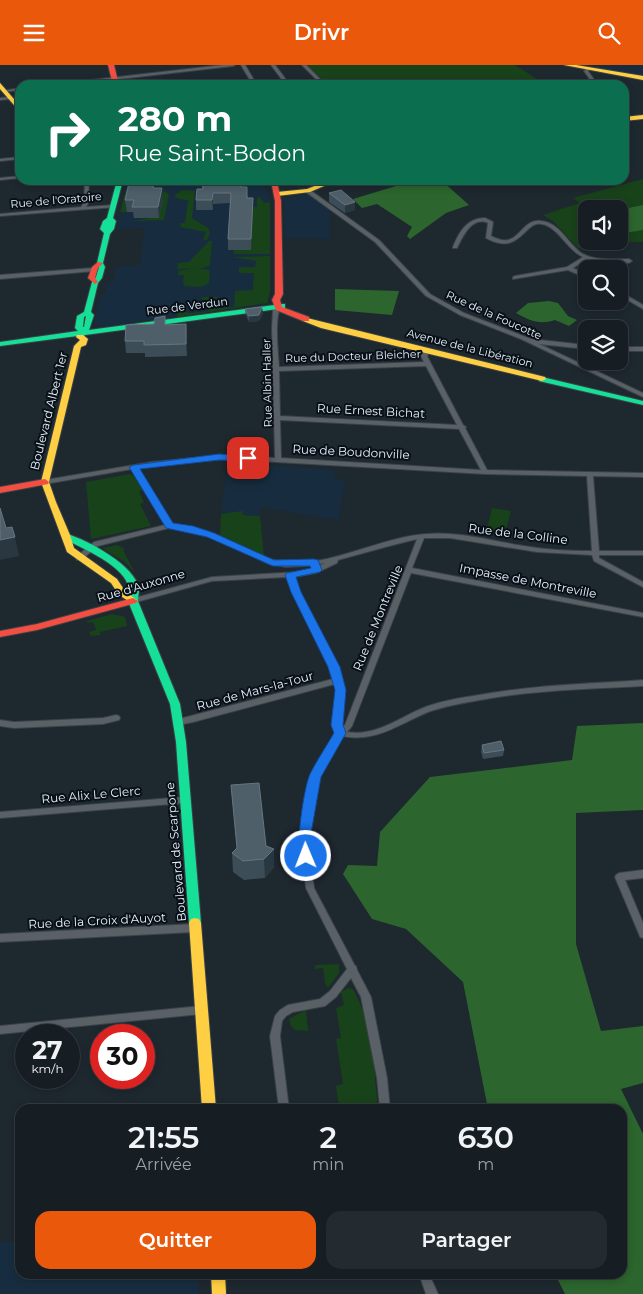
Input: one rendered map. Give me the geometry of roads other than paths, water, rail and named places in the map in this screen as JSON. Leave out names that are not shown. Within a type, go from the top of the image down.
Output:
[{"type":"main road","points":[[111,65],[115,80]]},
{"type":"main road","points":[[567,65],[643,78]]},
{"type":"main road","points":[[2,91],[15,105]]},
{"type":"main road","points":[[629,118],[643,117]]},
{"type":"main road","name":"Boulevard Albert 1er","points":[[79,558],[67,545],[67,537],[48,496],[45,481],[80,337],[78,328],[81,316],[87,313],[95,282],[99,279],[101,269],[96,267],[107,233],[111,229],[113,221],[110,219],[119,185]]},
{"type":"main road","points":[[274,185],[277,194],[279,294],[276,296],[286,308]]},
{"type":"main road","points":[[277,194],[308,191],[323,185]]},
{"type":"main road","name":"Rue de Verdun","points":[[0,344],[80,337],[286,308]]},
{"type":"main road","name":"Avenue de la Libération","points":[[286,308],[324,326],[643,403]]},
{"type":"main road","name":"Rue de Boudonville","points":[[0,490],[45,481]]},
{"type":"main road","points":[[67,537],[90,549],[125,572],[134,589],[133,601]]},
{"type":"main road","points":[[79,558],[114,581],[122,593],[133,601]]},
{"type":"main road","name":"Rue d'Auxonne","points":[[0,634],[133,601]]},
{"type":"main road","name":"Boulevard de Scarpone","points":[[133,601],[170,688],[179,721],[209,1104]]},
{"type":"main road","points":[[218,1279],[219,1294]]},
{"type":"street","points":[[130,80],[233,65]]},
{"type":"street","points":[[243,65],[253,80]]},
{"type":"street","points":[[273,65],[284,80]]},
{"type":"street","points":[[304,65],[319,80]]},
{"type":"street","points":[[588,69],[586,71],[592,80]]},
{"type":"street","points":[[2,91],[15,90]]},
{"type":"street","points":[[0,160],[15,158]]},
{"type":"street","points":[[0,179],[15,178]]},
{"type":"street","points":[[83,207],[86,203],[87,185]]},
{"type":"street","name":"Rue de la Foucotte","points":[[308,191],[377,241],[428,295],[462,314],[529,341],[643,395]]},
{"type":"street","name":"Rue de l'Oratoire","points":[[0,215],[114,206]]},
{"type":"street","points":[[456,247],[464,231],[477,220],[484,219],[491,222],[488,237],[504,242],[516,239],[530,224],[539,222],[550,225],[575,249],[587,257],[629,261]]},
{"type":"street","points":[[515,278],[569,268],[587,257]]},
{"type":"street","points":[[0,277],[96,267]]},
{"type":"street","points":[[569,268],[578,273]]},
{"type":"street","points":[[628,298],[643,307]]},
{"type":"street","name":"Rue Albin Haller","points":[[278,460],[278,369],[275,325],[276,311],[286,308]]},
{"type":"street","points":[[529,341],[540,340],[578,346]]},
{"type":"street","points":[[628,349],[643,349]]},
{"type":"street","points":[[427,351],[424,356],[485,472]]},
{"type":"street","name":"Rue du Docteur Bleicher","points":[[278,369],[428,364]]},
{"type":"street","name":"Rue Ernest Bichat","points":[[278,418],[462,427]]},
{"type":"street","name":"Rue de Boudonville","points":[[45,481],[134,467],[219,457],[485,472],[643,475]]},
{"type":"street","points":[[134,467],[169,526]]},
{"type":"street","points":[[590,474],[596,559],[643,585]]},
{"type":"street","points":[[79,558],[96,544],[169,526],[193,529],[211,535],[273,563],[315,566]]},
{"type":"street","name":"Rue de la Colline","points":[[315,566],[421,537],[454,537],[546,551],[643,553]]},
{"type":"street","name":"Rue de Montreville","points":[[385,1104],[382,1078],[366,997],[310,888],[304,839],[315,777],[340,733],[348,726],[421,537]]},
{"type":"street","name":"Rue d'Auxonne","points":[[133,601],[212,579],[290,575],[315,566]]},
{"type":"street","name":"Impasse de Montreville","points":[[409,570],[643,615]]},
{"type":"street","points":[[290,575],[296,592],[331,659],[340,690],[337,725],[340,733],[350,737],[393,726],[436,706],[506,693],[544,688],[643,683]]},
{"type":"street","name":"Rue de Mars-la-Tour","points":[[179,721],[337,681]]},
{"type":"street","points":[[0,723],[14,725],[94,722],[116,718]]},
{"type":"street","name":"Rue Alix Le Clerc","points":[[0,815],[184,800]]},
{"type":"street","points":[[643,874],[619,877],[643,935]]},
{"type":"street","name":"Rue de la Croix d'Auyot","points":[[0,938],[194,928]]},
{"type":"street","points":[[283,1104],[275,1036],[278,1019],[291,1008],[322,1003],[333,994],[352,969]]},
{"type":"street","points":[[0,1030],[201,1010]]},
{"type":"street","points":[[426,1279],[432,1294]]}]
